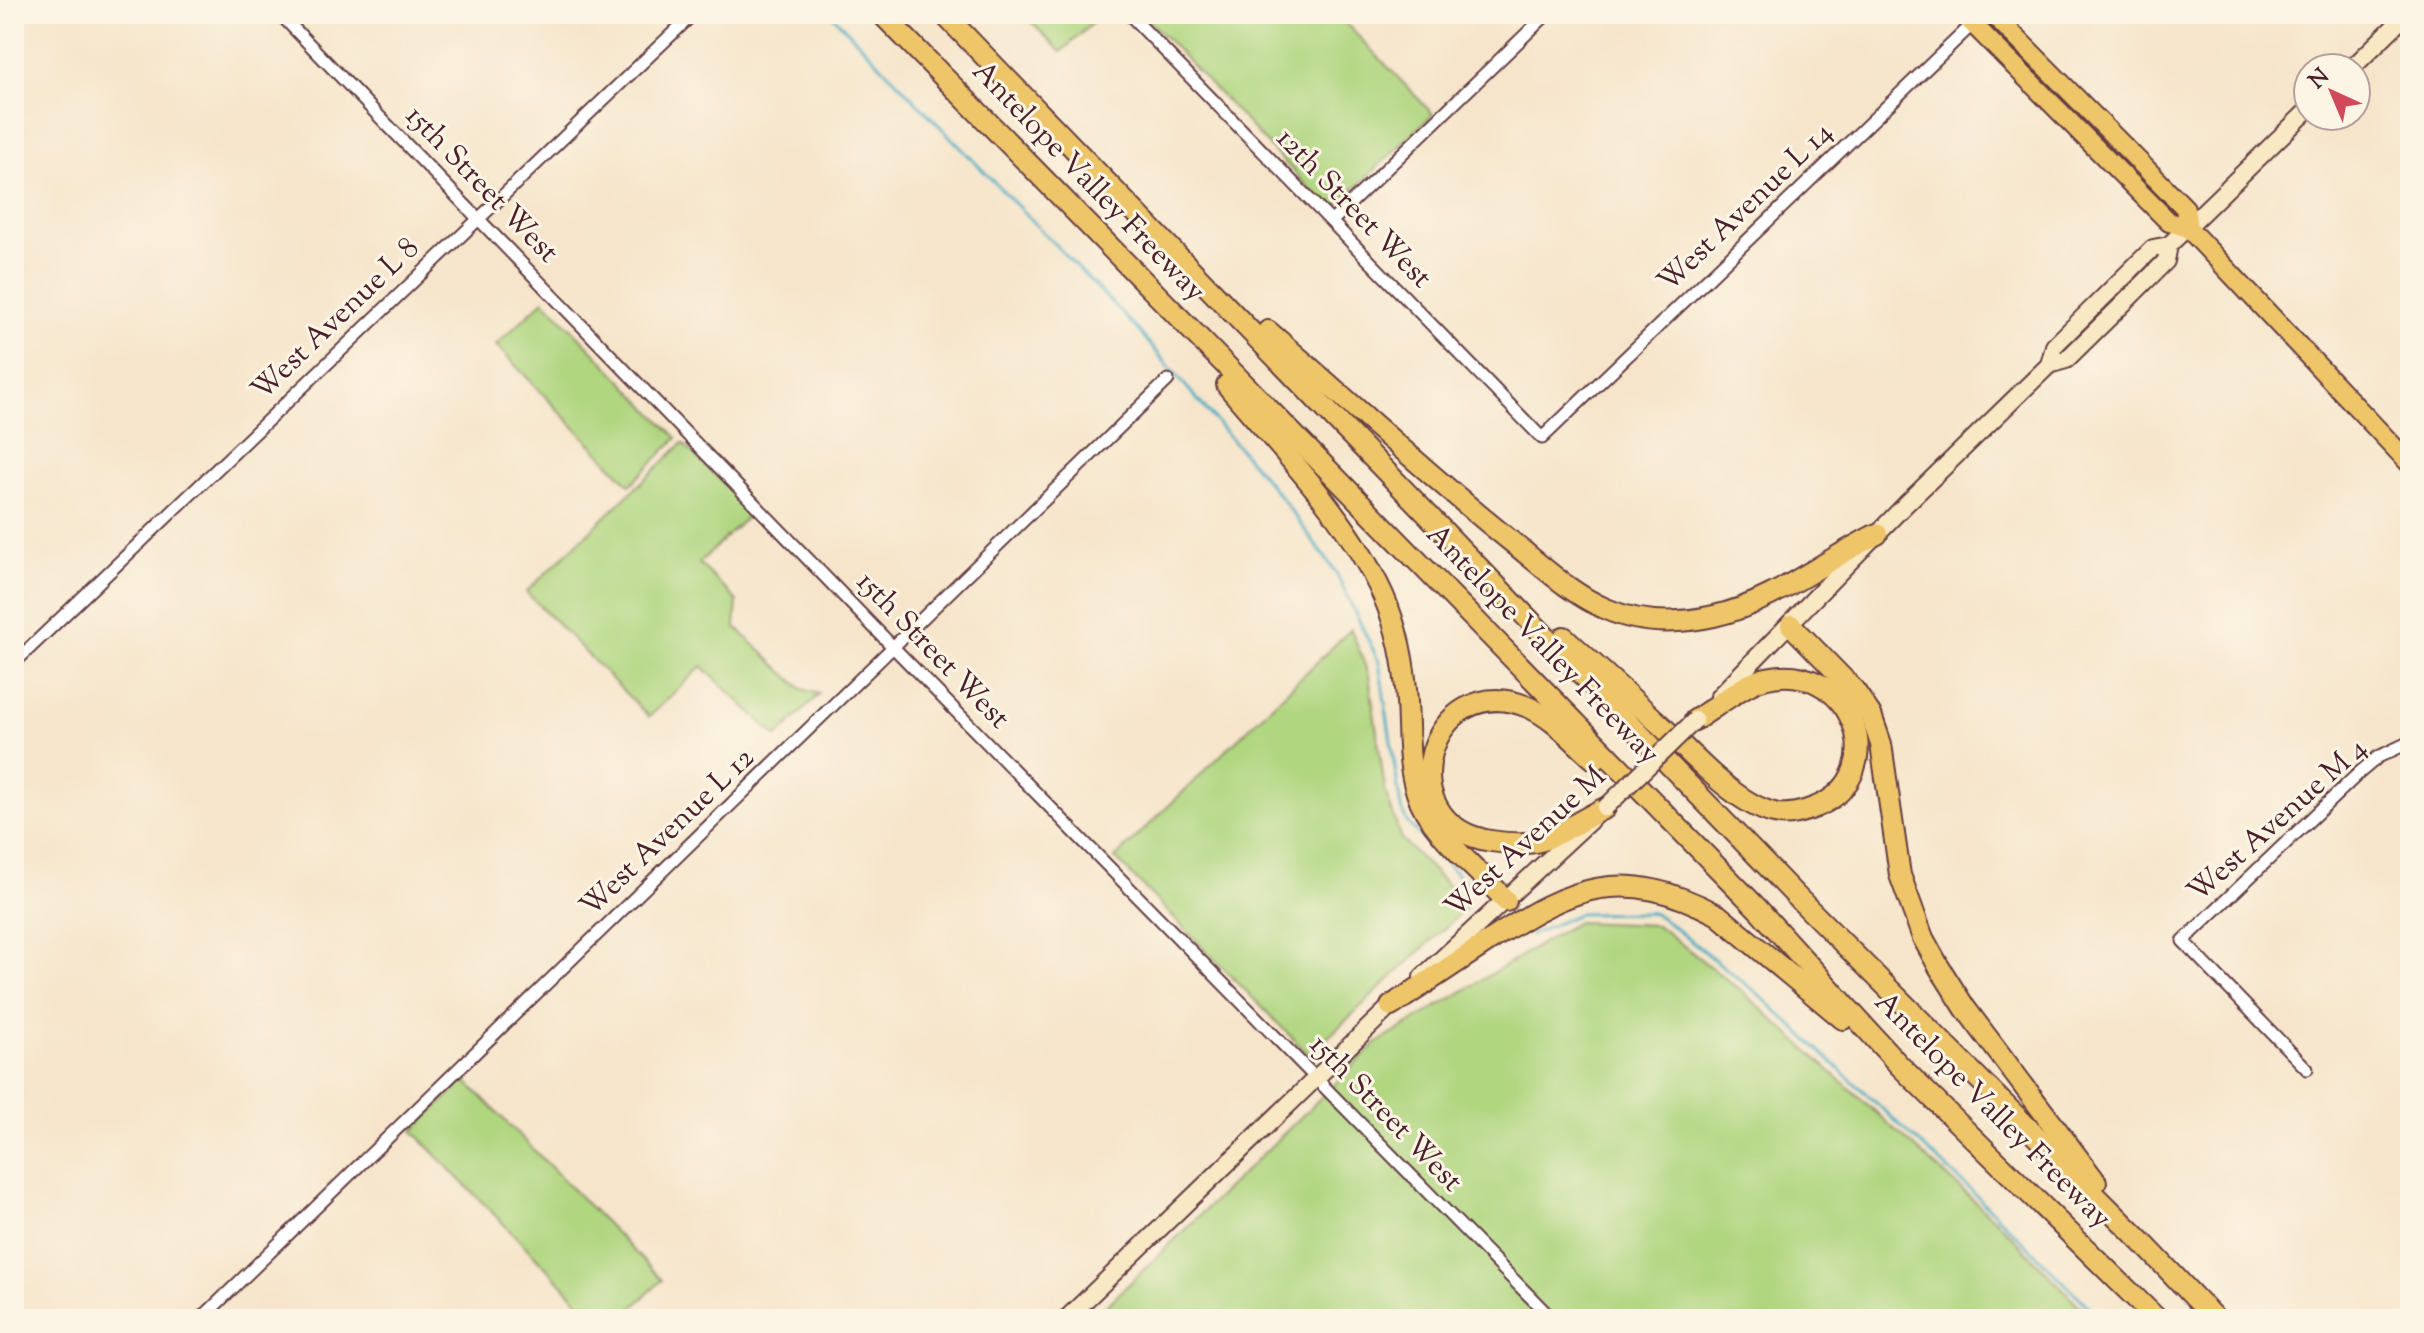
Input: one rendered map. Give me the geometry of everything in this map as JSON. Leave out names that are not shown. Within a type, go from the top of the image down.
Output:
[{"type":"highway","name":"Antelope Valley Freeway","points":[[882,14],[1758,909],[1899,1065],[2157,1319]]},
{"type":"highway","name":"Antelope Valley Freeway","points":[[944,14],[1797,897],[2215,1319]]},
{"type":"highway","points":[[1169,246],[1462,502],[1565,584],[1607,610],[1649,621],[1672,622],[1716,616],[1769,595],[1845,549],[1877,534]]},
{"type":"highway","points":[[1200,340],[1220,375],[1347,533],[1368,566],[1389,612],[1403,663],[1412,774],[1417,795],[1428,815],[1506,901]]},
{"type":"highway","points":[[1440,526],[1747,802],[1775,814],[1801,813],[1828,802],[1841,790],[1856,758],[1856,729],[1841,700],[1822,684],[1802,676],[1780,675],[1759,680],[1695,720]]},
{"type":"highway","points":[[1791,625],[1854,690],[1871,715],[1881,744],[1900,875],[1923,938],[1939,967],[1965,1008],[2142,1242]]},
{"type":"highway","points":[[1605,808],[1539,841],[1482,839],[1465,833],[1441,813],[1429,783],[1430,754],[1443,728],[1469,707],[1507,701],[1530,708],[1551,721],[1758,909]]},
{"type":"highway","points":[[1391,1006],[1537,909],[1584,891],[1603,887],[1637,887],[1676,896],[1718,915],[1899,1065]]},
{"type":"main road","points":[[1993,14],[2185,208],[2188,228]]},
{"type":"main road","points":[[2368,52],[2407,14]]},
{"type":"main road","points":[[1973,17],[2169,222],[2188,228],[2410,464]]},
{"type":"main road","name":"West Avenue M","points":[[1066,1319],[1316,1077],[1605,808],[2049,365],[2066,360],[2166,261],[2169,245],[2292,126]]},
{"type":"street","name":"15th Street West","points":[[280,14],[894,648],[1552,1319]]},
{"type":"street","name":"West Avenue L 8","points":[[14,663],[693,14]]},
{"type":"street","name":"12th Street West","points":[[1129,14],[1542,438]]},
{"type":"street","points":[[1332,221],[1547,14]]},
{"type":"street","name":"West Avenue L 14","points":[[1542,438],[1973,17]]},
{"type":"street","name":"West Avenue L 12","points":[[201,1319],[1168,380]]},
{"type":"street","name":"West Avenue M 4","points":[[2307,1069],[2183,941],[2359,773],[2378,757],[2410,742]]},
{"type":"green space","points":[[1023,14],[1102,14],[1061,52]]},
{"type":"green space","points":[[1143,14],[1337,14],[1433,114],[1331,211]]},
{"type":"green space","points":[[544,300],[677,438],[630,485],[496,345]]},
{"type":"green space","points":[[683,443],[752,512],[699,563],[737,601],[735,627],[802,689],[819,694],[777,737],[702,666],[649,717],[526,592]]},
{"type":"green space","points":[[1351,629],[1369,676],[1385,790],[1401,839],[1468,906],[1309,1055],[1115,858]]},
{"type":"green space","points":[[1577,922],[1657,925],[1745,994],[2004,1228],[2092,1319],[1093,1319],[1376,1044]]},
{"type":"green space","points":[[465,1080],[662,1280],[621,1319],[596,1319],[413,1131]]},
{"type":"waterway","points":[[831,14],[1136,328],[1280,496],[1335,571],[1379,662],[1401,808],[1407,822],[1474,892]]},
{"type":"waterway","points":[[1531,935],[1578,914],[1651,913],[1659,916],[1756,992],[1980,1199],[2101,1319]]}]
